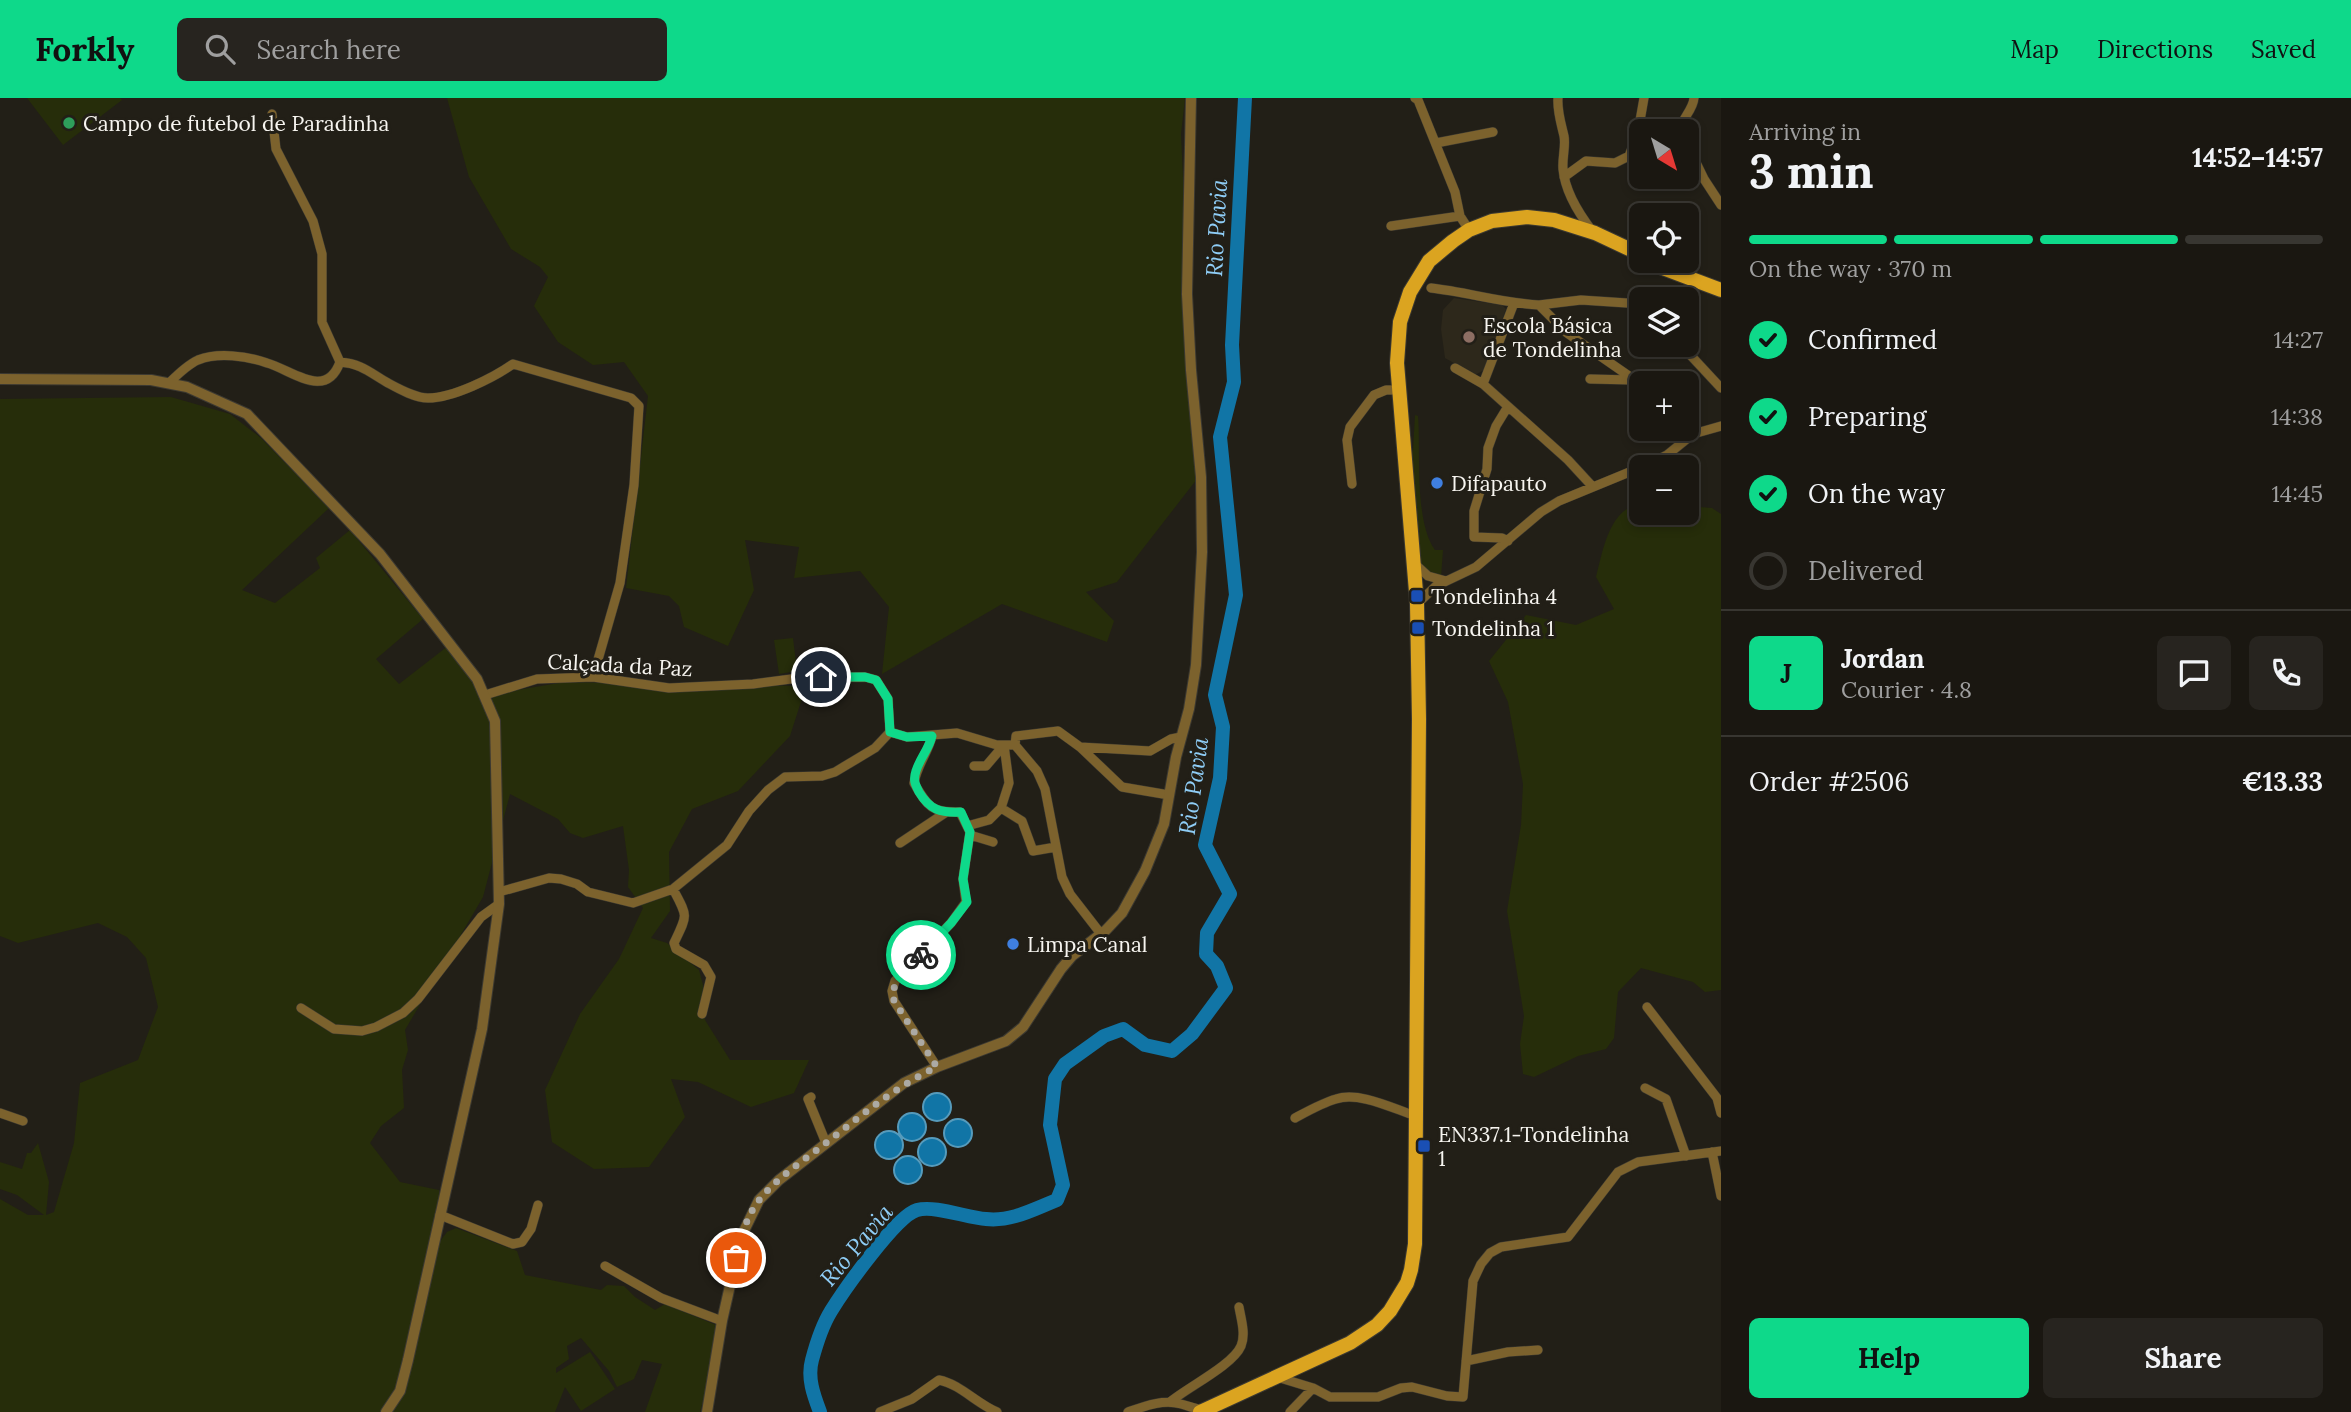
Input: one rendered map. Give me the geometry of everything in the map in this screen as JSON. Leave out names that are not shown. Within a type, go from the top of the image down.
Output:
[{"type":"main road","points":[[1202,1411],[1350,1343],[1370,1330],[1390,1311],[1412,1270],[1415,1244],[1418,604],[1425,585],[1415,564],[1399,390],[1397,342],[1400,322],[1410,292],[1424,268],[1436,255],[1469,230],[1504,219],[1527,217],[1574,225],[1629,251]]},
{"type":"main road","points":[[1410,292],[1432,265],[1471,237],[1510,222],[1544,222],[1569,228],[1574,225]]},
{"type":"main road","points":[[1574,225],[1577,230],[1601,240],[1607,246]]},
{"type":"main road","points":[[1497,228],[1527,226],[1556,229],[1629,254]]},
{"type":"main road","points":[[1679,273],[1721,290]]},
{"type":"main road","points":[[1680,273],[1691,278]]},
{"type":"street","points":[[707,1412],[722,1321],[741,1237],[760,1200],[779,1180],[904,1083],[937,1067],[1006,1041],[1023,1027],[1067,962],[1122,913],[1145,871],[1164,824],[1196,668],[1202,552],[1201,477],[1187,293],[1191,98]]},
{"type":"street","points":[[1415,98],[1455,192],[1460,216],[1469,230]]},
{"type":"street","points":[[1558,98],[1564,139],[1562,167],[1574,203],[1574,225]]},
{"type":"street","points":[[1564,177],[1586,161],[1615,163],[1629,156],[1638,132],[1644,98]]},
{"type":"street","points":[[1685,119],[1690,112],[1693,98]]},
{"type":"street","points":[[169,383],[198,360],[219,356],[268,363],[306,380],[327,380],[336,373],[340,362],[322,323],[322,254],[313,221],[276,149],[272,114]]},
{"type":"street","points":[[1436,143],[1493,132]]},
{"type":"street","points":[[1699,169],[1721,205]]},
{"type":"street","points":[[1554,220],[1569,215],[1574,203]]},
{"type":"street","points":[[1574,203],[1595,233]]},
{"type":"street","points":[[1391,226],[1460,216]]},
{"type":"street","points":[[1430,288],[1539,305],[1581,300],[1629,303]]},
{"type":"street","points":[[1483,384],[1514,303]]},
{"type":"street","points":[[1539,305],[1567,333],[1629,376]]},
{"type":"street","points":[[1692,357],[1721,388]]},
{"type":"street","points":[[340,362],[358,363],[390,384],[411,394],[428,398],[449,394],[497,375],[513,365],[536,369],[631,398],[639,406],[634,485],[620,583],[593,677]]},
{"type":"street","points":[[1455,369],[1483,384],[1568,460],[1592,486]]},
{"type":"street","points":[[0,379],[152,380],[187,387],[247,414],[380,554],[477,679],[495,721],[499,898],[481,1029],[403,1381],[400,1391],[386,1412]]},
{"type":"street","points":[[1590,379],[1629,381]]},
{"type":"street","points":[[1352,484],[1348,440],[1350,427],[1374,395],[1386,390],[1399,390]]},
{"type":"street","points":[[1507,408],[1488,447],[1486,469],[1474,511],[1474,537],[1502,538],[1508,541]]},
{"type":"street","points":[[1699,429],[1721,426]]},
{"type":"street","points":[[1425,585],[1448,581],[1476,567],[1550,506],[1667,455],[1680,441]]},
{"type":"street","name":"Calçada da Paz","points":[[485,695],[537,679],[593,677],[669,688],[753,684],[799,678],[865,677],[876,680],[888,699],[890,732]]},
{"type":"street","points":[[1101,934],[1070,894],[1062,877],[1045,789],[1037,771],[1015,745],[1016,736],[1058,731],[1080,747],[1122,787],[1169,795]]},
{"type":"street","points":[[301,1008],[334,1029],[362,1031],[403,1013],[418,999],[481,916],[499,898],[549,878],[561,879],[577,884],[588,892],[633,903],[673,889],[727,845],[748,811],[785,777],[822,776],[835,772],[875,748],[890,732],[907,737],[957,733],[1004,745],[1015,745]]},
{"type":"street","points":[[932,736],[929,749],[917,769],[914,783],[932,808],[945,813],[961,812],[968,830],[963,879],[967,902],[951,923],[895,981],[892,991],[894,1001],[937,1067]]},
{"type":"street","points":[[1080,747],[1150,751],[1171,739],[1181,737]]},
{"type":"street","points":[[974,766],[986,766],[1004,745]]},
{"type":"street","points":[[968,830],[989,820],[1000,808],[1009,783],[1004,745]]},
{"type":"street","points":[[1000,808],[1022,821],[1033,851],[1056,847]]},
{"type":"street","points":[[900,843],[945,813]]},
{"type":"street","points":[[968,830],[993,842]]},
{"type":"street","points":[[673,889],[686,919],[674,943],[676,949],[704,965],[711,977],[702,1014]]},
{"type":"street","points":[[1647,1007],[1717,1098],[1721,1113]]},
{"type":"street","points":[[1645,1088],[1666,1099],[1686,1156]]},
{"type":"street","points":[[811,1097],[808,1099],[826,1143]]},
{"type":"street","points":[[1295,1118],[1338,1098],[1384,1104],[1416,1116]]},
{"type":"street","points":[[0,1113],[23,1121]]},
{"type":"street","points":[[1277,1377],[1313,1388],[1330,1397],[1378,1397],[1401,1388],[1412,1387],[1463,1397],[1473,1281],[1490,1253],[1502,1247],[1568,1237],[1618,1172],[1638,1162],[1717,1152],[1721,1196]]},
{"type":"street","points":[[440,1215],[513,1244],[523,1242],[531,1229],[538,1205]]},
{"type":"street","points":[[605,1266],[661,1298],[722,1321]]},
{"type":"street","points":[[1176,1407],[1186,1389],[1228,1363],[1242,1345],[1243,1329],[1239,1307]]},
{"type":"street","points":[[1466,1361],[1538,1349]]},
{"type":"street","points":[[880,1412],[912,1399],[939,1380],[947,1381],[986,1408],[998,1412]]},
{"type":"street","points":[[1290,1412],[1313,1388]]},
{"type":"street","points":[[1128,1412],[1151,1405],[1202,1411]]},
{"type":"shaded area","name":"Escola Básica de Tondelinha","points":[[1454,298],[1502,305],[1506,309],[1484,370],[1475,375],[1445,358],[1441,329],[1443,310]]},
{"type":"green space","name":"Campo de futebol de Paradinha","points":[[27,98],[120,98],[122,100],[63,145]]},
{"type":"green space","points":[[447,98],[1185,98],[1181,134],[1197,479],[1117,582],[1086,592],[1114,621],[1107,642],[1002,604],[882,674],[889,607],[860,571],[794,578],[799,547],[745,540],[754,590],[728,646],[684,627],[679,606],[669,596],[626,588],[648,396],[624,362],[593,365],[558,342],[534,306],[548,277],[540,267],[511,249],[469,177]]},
{"type":"green space","points":[[171,397],[230,414],[261,438],[329,508],[242,590],[275,603],[320,568],[316,558],[350,530],[423,619],[376,659],[399,684],[448,646],[486,695],[565,682],[806,686],[790,736],[738,791],[692,809],[669,852],[670,911],[651,938],[667,943],[699,970],[703,985],[705,1020],[730,1060],[809,1060],[794,1093],[751,1107],[698,1082],[671,1079],[685,1117],[649,1167],[594,1169],[552,1142],[545,1090],[580,1014],[619,959],[643,908],[628,887],[629,870],[623,826],[583,838],[570,833],[558,819],[510,794],[483,897],[405,1030],[408,1050],[402,1070],[404,1108],[381,1126],[370,1143],[400,1182],[439,1190],[441,1240],[447,1232],[456,1228],[517,1251],[525,1275],[601,1290],[607,1285],[624,1286],[655,1310],[665,1304],[716,1325],[709,1380],[700,1412],[645,1412],[662,1364],[642,1360],[634,1379],[617,1387],[609,1371],[581,1338],[567,1346],[569,1359],[556,1368],[556,1373],[590,1352],[615,1389],[581,1411],[565,1387],[555,1412],[0,1412],[0,1199],[28,1215],[44,1215],[17,1195],[0,1189],[0,1162],[22,1169],[27,1153],[31,1153],[38,1143],[49,1182],[46,1215],[54,1212],[74,1143],[80,1083],[138,1060],[158,1007],[146,958],[127,937],[98,923],[18,943],[0,936],[0,399]]},
{"type":"green space","points":[[1415,415],[1418,416],[1421,504],[1428,537],[1435,550],[1443,550],[1441,577],[1434,577],[1420,564],[1410,455],[1413,450]]},
{"type":"green space","points":[[1699,507],[1712,508],[1721,514],[1721,990],[1705,992],[1693,982],[1641,968],[1618,992],[1614,1038],[1606,1049],[1578,1056],[1534,1077],[1523,1074],[1520,1044],[1524,1016],[1507,911],[1521,825],[1523,784],[1508,702],[1489,661],[1526,615],[1576,625],[1614,609],[1596,577],[1609,532],[1621,513],[1629,508],[1629,525],[1699,525]]},
{"type":"green space","points":[[793,638],[797,671],[779,674],[774,640]]},
{"type":"water","points":[[937,1093],[947,1097],[951,1107],[947,1117],[937,1121],[927,1117],[923,1107],[927,1097]]},
{"type":"water","points":[[912,1113],[922,1117],[926,1127],[922,1137],[912,1141],[902,1137],[898,1127],[902,1117]]},
{"type":"water","points":[[958,1119],[968,1123],[972,1133],[968,1143],[958,1147],[948,1143],[944,1133],[948,1123]]},
{"type":"water","points":[[889,1131],[899,1135],[903,1145],[899,1155],[889,1159],[879,1155],[875,1145],[879,1135]]},
{"type":"water","points":[[932,1138],[942,1142],[946,1152],[942,1162],[932,1166],[922,1162],[918,1152],[922,1142]]},
{"type":"water","points":[[908,1156],[918,1160],[922,1170],[918,1180],[908,1184],[898,1180],[894,1170],[898,1160]]},
{"type":"waterway","name":"Rio Pavia","points":[[820,1412],[810,1373],[823,1328],[847,1287],[897,1225],[917,1210],[933,1209],[979,1218],[1004,1219],[1057,1200],[1063,1185],[1050,1125],[1055,1079],[1065,1064],[1104,1036],[1123,1029],[1145,1045],[1172,1051],[1192,1034],[1226,988],[1217,966],[1206,954],[1207,933],[1230,894],[1205,845],[1220,778],[1223,727],[1215,695],[1236,595],[1220,437],[1234,382],[1232,345],[1245,98]]},
{"type":"way so far","points":[[736,1258],[742,1233],[751,1213],[779,1180],[883,1098],[904,1083],[937,1067],[894,1001],[892,991],[895,981],[921,955]]},
{"type":"place","name":"Campo de futebol de Paradinha","points":[[69,123]]},
{"type":"place","name":"Escola Básica de Tondelinha","points":[[1469,337]]},
{"type":"place","name":"Difapauto","points":[[1437,483]]},
{"type":"place","name":"Tondelinha 4","points":[[1417,596]]},
{"type":"place","name":"Tondelinha 1","points":[[1418,628]]},
{"type":"place","name":"Limpa Canal","points":[[1013,944]]},
{"type":"place","name":"EN337.1-Tondelinha 1","points":[[1424,1146]]},
{"type":"route","points":[[821,677],[865,677],[876,680],[888,699],[890,732],[907,737],[932,736],[929,749],[917,769],[914,783],[932,808],[945,813],[961,812],[970,832],[963,879],[967,902],[921,955]]}]
